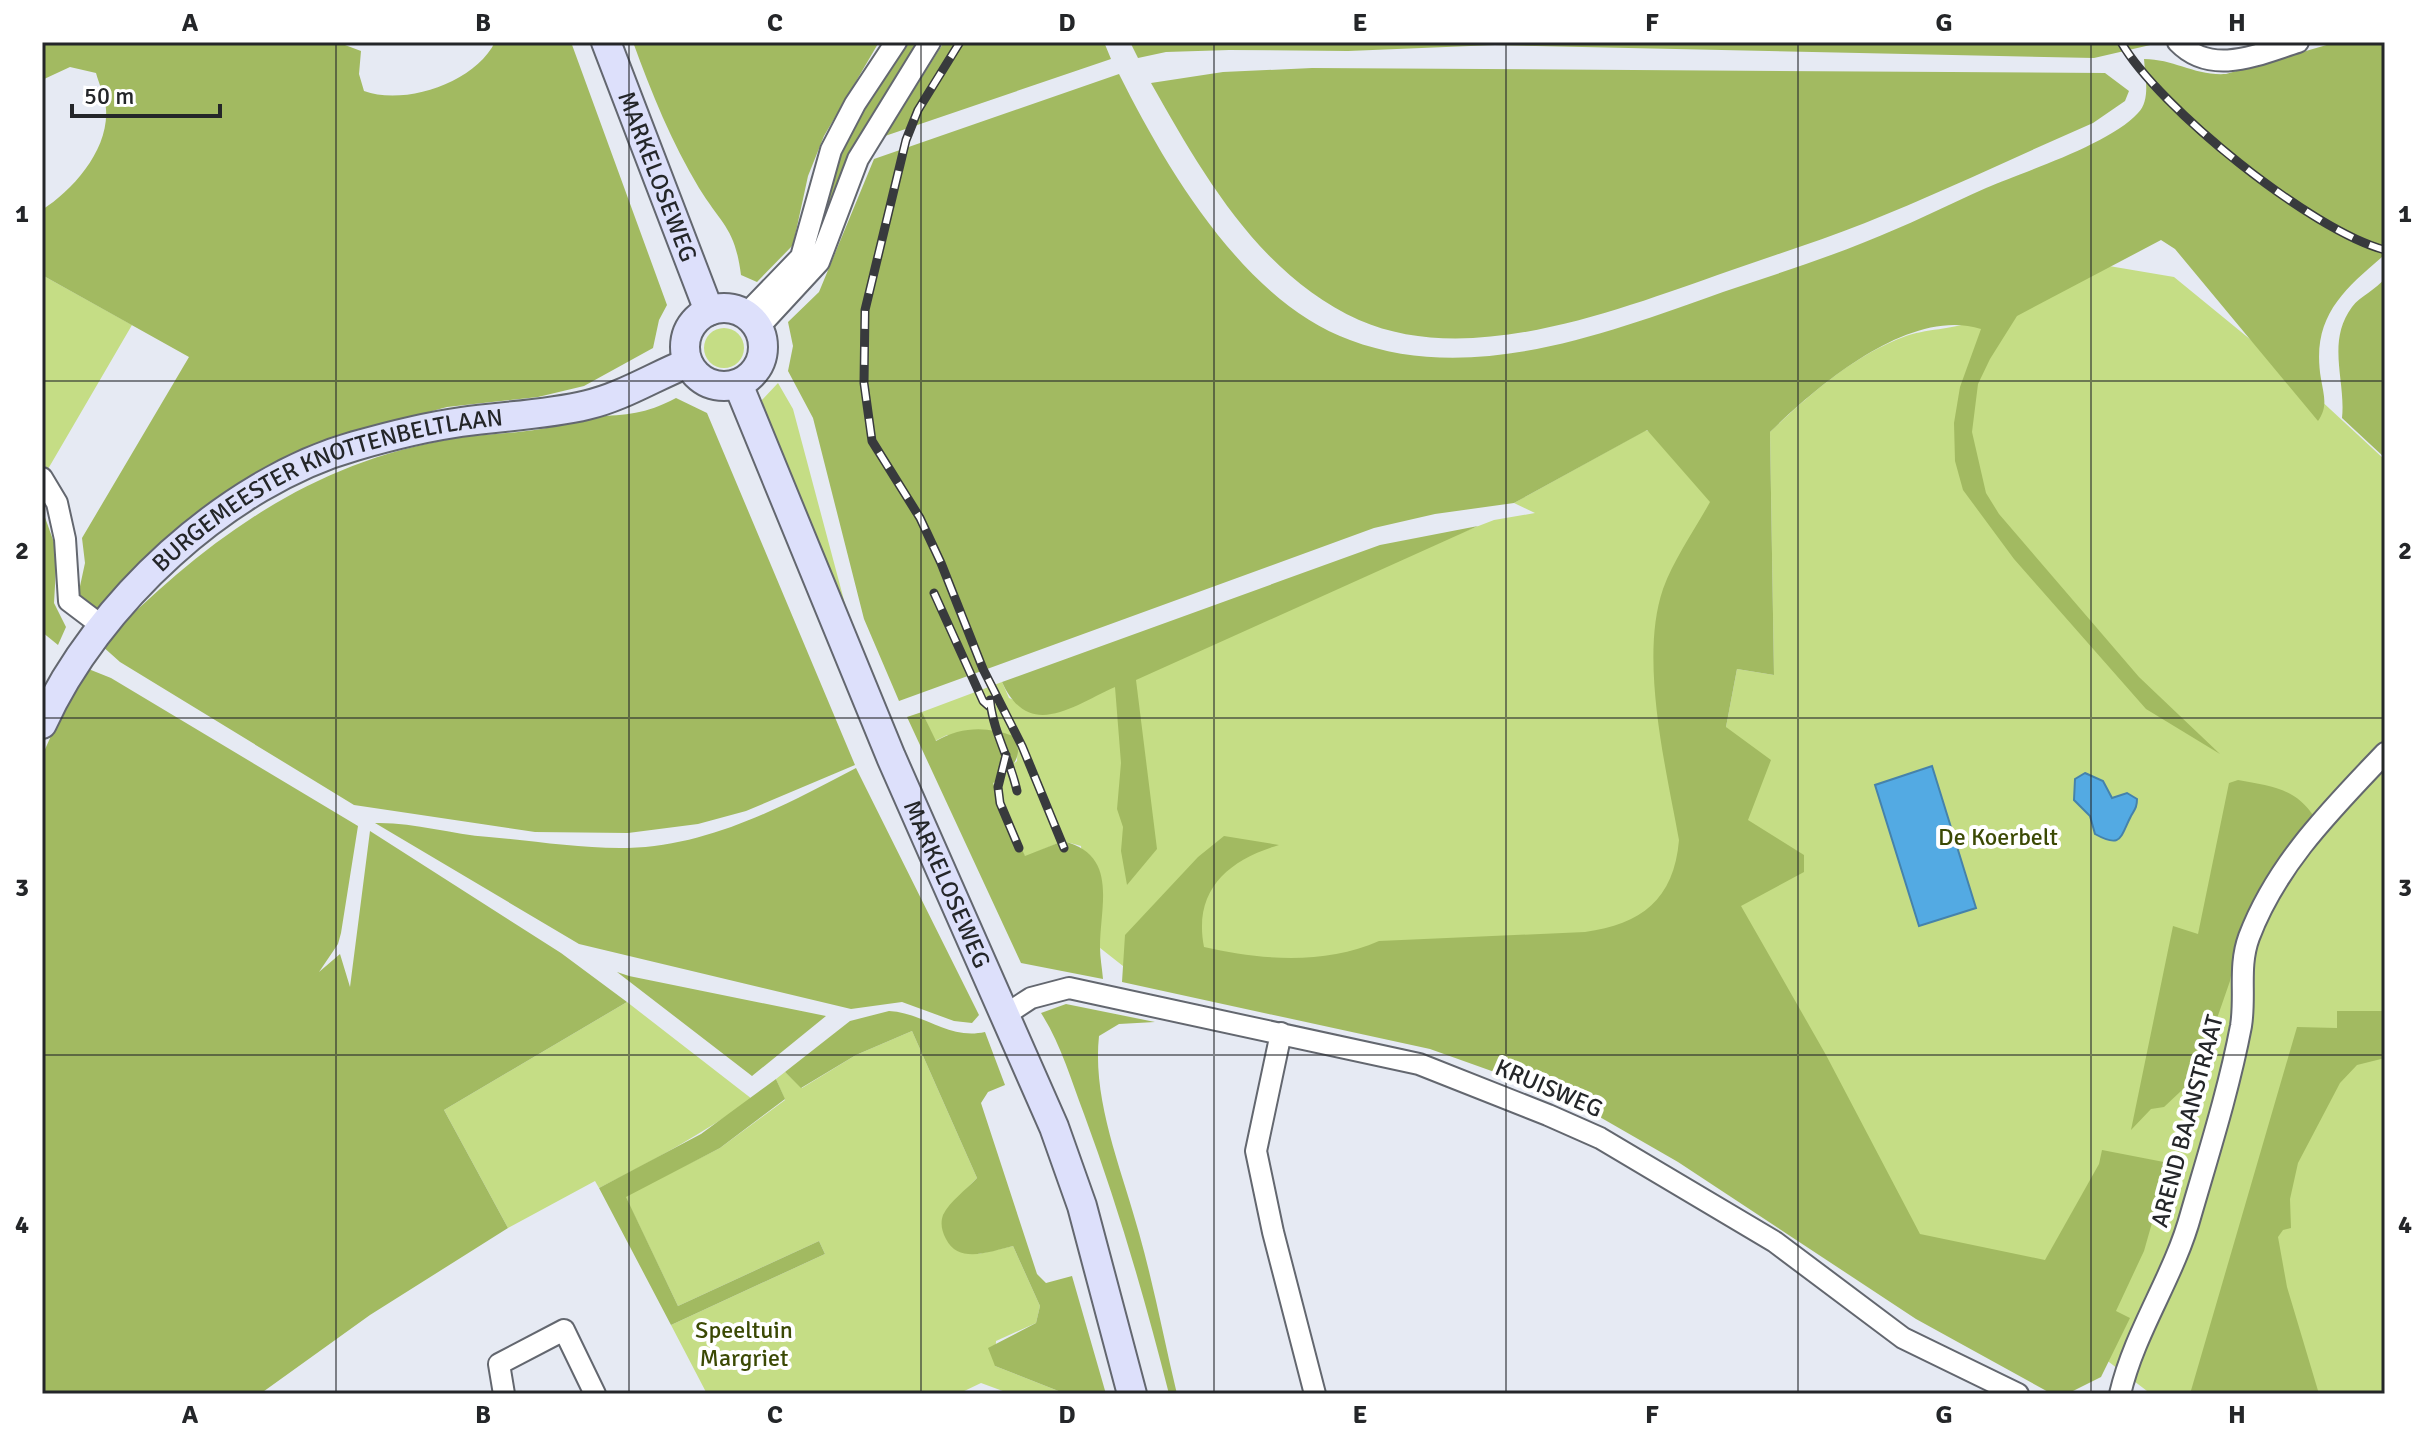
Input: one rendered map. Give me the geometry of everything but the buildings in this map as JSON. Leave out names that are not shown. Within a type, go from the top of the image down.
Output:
[{"type":"main road","name":"MARKELOSEWEG","points":[[606,42],[709,311]]},
{"type":"main road","points":[[722,308],[752,321],[762,356],[757,368],[738,384],[714,385],[703,381],[688,363],[685,343],[700,316],[722,308]]},
{"type":"main road","name":"BURGEMEESTER KNOTTENBELTLAAN","points":[[42,724],[68,672],[102,626],[174,551],[208,524],[305,465],[351,447],[429,427],[590,404],[688,363]]},
{"type":"main road","name":"MARKELOSEWEG","points":[[738,384],[896,770],[1054,1127],[1082,1206],[1132,1394]]},
{"type":"street","points":[[752,321],[801,257],[831,150],[855,104],[896,42]]},
{"type":"street","points":[[752,321],[819,262],[858,159],[930,42]]},
{"type":"street","points":[[2178,42],[2196,56],[2221,62],[2298,42]]},
{"type":"street","points":[[42,478],[57,503],[65,539],[69,601],[76,610],[102,626]]},
{"type":"street","name":"AREND BAANSTRAAT","points":[[2120,1394],[2133,1348],[2167,1282],[2191,1216],[2236,1050],[2243,1001],[2241,966],[2248,939],[2281,870],[2385,753]]},
{"type":"street","name":"KRUISWEG","points":[[1005,1015],[1031,998],[1069,988],[1419,1064],[1600,1138],[1775,1242],[1903,1338],[2013,1393]]},
{"type":"street","points":[[1281,1033],[1256,1151],[1273,1232],[1315,1394]]},
{"type":"street","points":[[504,1394],[499,1364],[564,1330],[595,1394]]},
{"type":"green space","points":[[42,42],[337,42],[361,51],[359,74],[364,91],[399,95],[437,88],[455,79],[472,69],[495,42],[571,42],[667,305],[659,320],[653,348],[584,386],[538,397],[447,407],[336,437],[237,486],[182,527],[115,604],[97,611],[77,600],[85,563],[82,538],[189,357],[42,275],[42,210],[66,192],[87,167],[102,139],[106,109],[96,73],[70,67],[42,80]]},
{"type":"green space","points":[[633,42],[879,42],[824,136],[808,176],[793,245],[757,282],[741,275],[731,237],[680,153]]},
{"type":"green space","points":[[901,42],[921,42],[812,254],[841,143]]},
{"type":"green space","points":[[944,42],[1104,42],[1111,59],[885,136]]},
{"type":"green space","points":[[1130,42],[2159,43],[2094,58],[1495,45],[1348,51],[1166,52],[1138,58]]},
{"type":"green space","points":[[2337,42],[2385,42],[2385,250],[2382,257],[2342,295],[2325,323],[2319,358],[2324,406],[2318,421],[2175,249],[2161,240],[2017,316],[1978,384],[1972,432],[1986,493],[1999,514],[2139,677],[2220,754],[2146,709],[2014,559],[1963,490],[1955,461],[1954,423],[1960,387],[1981,329],[1953,325],[1925,329],[1895,339],[1839,373],[1770,432],[1774,675],[1737,669],[1726,727],[1771,760],[1748,820],[1804,855],[1804,872],[1741,906],[1826,1055],[1920,1234],[2045,1260],[2099,1164],[2102,1150],[2169,1163],[2144,1251],[2116,1311],[2130,1318],[2101,1377],[2067,1394],[2052,1394],[1916,1319],[1678,1162],[1565,1097],[1430,1049],[1122,982],[1125,935],[1198,857],[1224,836],[1279,845],[1244,859],[1230,869],[1218,880],[1204,909],[1204,947],[1247,955],[1315,957],[1358,949],[1379,941],[1585,932],[1623,923],[1651,906],[1670,879],[1679,840],[1657,714],[1654,680],[1656,617],[1663,589],[1678,556],[1710,502],[1647,430],[1514,503],[1435,514],[1374,528],[899,701],[864,619],[813,418],[788,371],[793,346],[788,322],[819,292],[874,159],[1119,74],[1185,190],[1243,264],[1276,296],[1312,322],[1350,340],[1396,353],[1443,358],[1491,356],[1539,349],[1586,337],[1812,262],[1896,229],[2088,146],[2125,124],[2138,113],[2145,101],[2144,59],[2226,74]]},
{"type":"green space","points":[[1312,68],[2105,73],[2129,91],[2125,101],[2093,123],[1831,236],[1594,316],[1497,336],[1449,338],[1403,334],[1359,320],[1324,301],[1292,277],[1263,249],[1213,186],[1151,83],[1223,72]]},
{"type":"green space","name":"De Koerbelt","points":[[2038,254],[2174,277],[2289,371],[2385,460],[2385,1394],[2151,1394],[2059,1324],[1916,1234],[1723,903],[1748,820],[1726,727],[1737,669],[1774,675],[1770,432],[1817,390],[1868,354],[1913,334],[1967,323]]},
{"type":"green space","points":[[42,275],[132,325],[48,469],[42,462]]},
{"type":"green space","points":[[2385,278],[2385,458],[2342,418],[2338,348],[2344,320],[2352,307]]},
{"type":"green space","points":[[724,328],[738,334],[744,348],[738,362],[724,368],[710,362],[704,348],[710,334]]},
{"type":"green space","points":[[778,383],[793,409],[849,619],[760,402]]},
{"type":"green space","points":[[676,398],[707,413],[855,765],[746,811],[698,824],[628,833],[535,832],[354,805],[120,662],[101,645],[178,573],[218,542],[303,488],[349,467],[398,451],[451,439],[530,431],[588,418],[636,413]]},
{"type":"green space","points":[[1646,430],[1657,436],[1724,518],[1708,888],[1505,1024],[1123,966],[1090,940],[1081,846],[1063,841],[1025,857],[993,782],[1017,761],[1018,743],[947,735],[935,741],[922,712],[1002,682],[1009,698],[1021,703],[1494,520],[1535,513],[1514,503]]},
{"type":"green space","points":[[42,509],[57,551],[54,603],[66,627],[58,645],[42,632]]},
{"type":"green space","points":[[1478,526],[1136,680],[1157,849],[1127,885],[1121,851],[1123,827],[1117,809],[1121,763],[1115,687],[1068,709],[1039,715],[1025,711],[1013,700],[1002,682],[1380,545]]},
{"type":"green space","points":[[86,668],[111,678],[358,826],[341,933],[338,944],[319,972],[340,954],[350,987],[370,831],[561,953],[627,1002],[444,1110],[508,1228],[370,1315],[260,1394],[42,1394],[42,756],[72,689]]},
{"type":"green space","points":[[922,712],[936,741],[955,733],[974,730],[1013,736],[1017,744],[1017,757],[993,783],[1025,856],[1063,841],[1081,848],[1099,870],[1103,899],[1100,947],[1103,979],[1021,963],[907,717]]},
{"type":"green space","points":[[856,768],[979,1015],[972,1023],[954,1021],[902,1002],[851,1009],[579,944],[375,823],[576,846],[658,846],[718,832],[746,821]]},
{"type":"green space","points":[[2238,780],[2290,794],[2314,817],[2259,896],[2235,953],[2230,981],[2197,1076],[2164,1107],[2151,1109],[2131,1130],[2173,926],[2198,934],[2229,783]]},
{"type":"green space","points":[[617,972],[629,976],[826,1016],[752,1076]]},
{"type":"green space","points":[[627,1002],[752,1099],[639,1167],[599,1188],[595,1181],[508,1228],[444,1110]]},
{"type":"green space","points":[[1066,1004],[1155,1022],[1119,1024],[1099,1036],[1098,1061],[1104,1110],[1144,1253],[1177,1394],[1169,1394],[1141,1288],[1108,1183],[1065,1062],[1041,1013]]},
{"type":"green space","points":[[889,1011],[959,1032],[985,1032],[1005,1085],[988,1092],[981,1103],[1037,1274],[1046,1283],[1072,1276],[1106,1394],[1066,1394],[995,1366],[988,1348],[1036,1323],[1040,1306],[1013,1246],[967,1254],[952,1247],[945,1236],[943,1215],[977,1178],[912,1031],[856,1055],[801,1088],[785,1072],[850,1021]]},
{"type":"green space","points":[[2337,1011],[2385,1011],[2385,1058],[2357,1065],[2340,1083],[2298,1163],[2290,1199],[2291,1228],[2283,1230],[2278,1237],[2287,1287],[2319,1394],[2190,1394],[2297,1027],[2337,1028]]},
{"type":"green space","name":"Speeltuin Margriet","points":[[912,1031],[977,1178],[953,1203],[978,1254],[1013,1246],[1040,1306],[1036,1323],[996,1341],[995,1366],[1066,1394],[1011,1394],[981,1383],[958,1394],[707,1394],[671,1325],[825,1254],[819,1241],[678,1306],[625,1196],[720,1148],[785,1100],[776,1079],[785,1072],[802,1088],[856,1055]]},
{"type":"green space","points":[[776,1079],[785,1099],[720,1148],[626,1197],[678,1306],[819,1241],[825,1254],[671,1325],[599,1188],[701,1134]]},
{"type":"water","points":[[1932,766],[1976,908],[1919,926],[1875,785]]},
{"type":"water","points":[[2085,773],[2103,781],[2112,798],[2127,793],[2137,799],[2136,808],[2122,835],[2115,840],[2095,834],[2090,816],[2074,800],[2075,779]]},
{"type":"railway","points":[[960,42],[918,110],[906,140],[865,310],[864,383],[872,441],[920,518],[983,669],[1022,746],[1064,848]]},
{"type":"railway","points":[[2121,42],[2140,69],[2168,99],[2240,163],[2318,219],[2385,250]]},
{"type":"railway","points":[[934,593],[983,701],[991,708]]},
{"type":"railway","points":[[990,700],[994,723],[1017,791]]},
{"type":"railway","points":[[1006,755],[998,787],[1000,803],[1019,848]]}]
